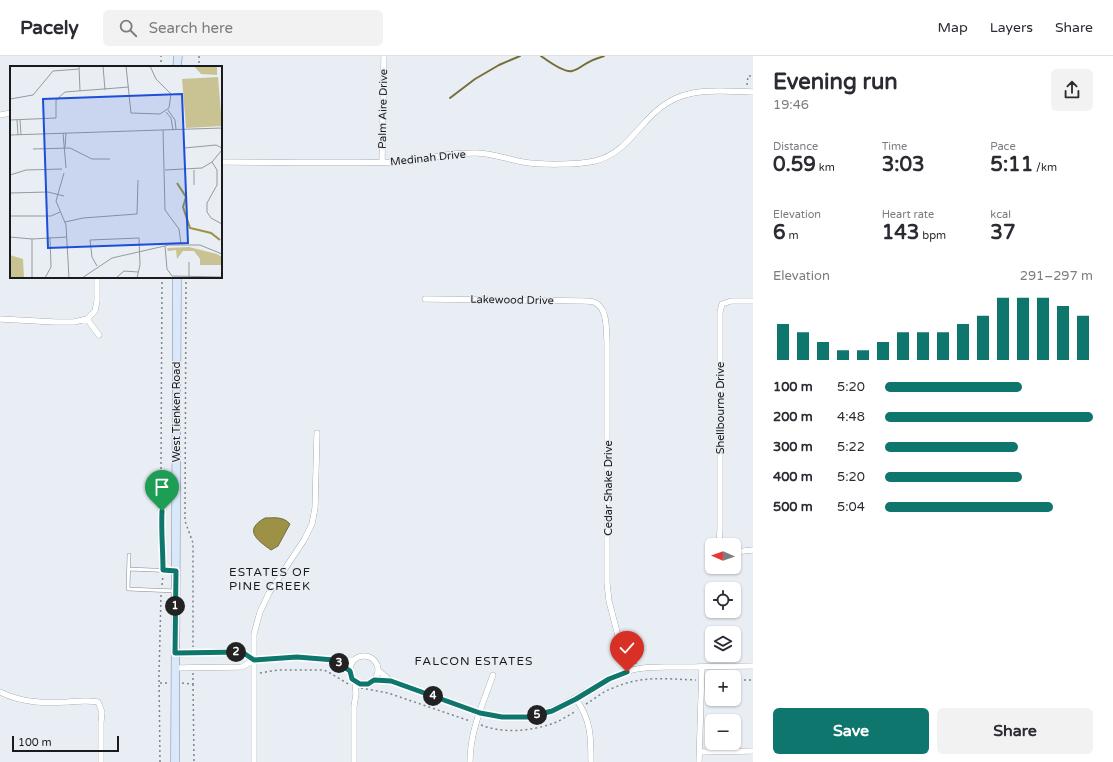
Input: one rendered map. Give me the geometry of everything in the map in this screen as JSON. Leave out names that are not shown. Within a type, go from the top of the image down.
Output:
[{"type":"street","name":"Palm Aire Drive","points":[[382,162],[384,56]]},
{"type":"street","name":"Medinah Drive","points":[[222,162],[415,161],[444,155],[477,153],[523,162],[583,163],[608,157],[621,149],[655,112],[680,96],[695,92],[753,92]]},
{"type":"street","points":[[0,115],[10,113]]},
{"type":"street","points":[[0,319],[74,322],[87,319],[95,311],[97,301],[97,278]]},
{"type":"street","name":"West Tienken Road","points":[[175,762],[177,278]]},
{"type":"street","name":"Lakewood Drive","points":[[425,299],[584,301],[593,302],[598,305]]},
{"type":"street","name":"Shellbourne Drive","points":[[720,538],[720,312],[722,304],[731,301],[753,301]]},
{"type":"street","name":"Cedar Shake Drive","points":[[598,305],[601,307],[604,316],[607,341],[607,583],[609,601],[627,672]]},
{"type":"street","points":[[87,319],[99,335]]},
{"type":"street","points":[[254,762],[254,634],[260,612],[270,593],[304,540],[312,524],[315,508],[317,433]]},
{"type":"street","points":[[741,551],[753,550]]},
{"type":"street","points":[[175,653],[242,652],[254,660]]},
{"type":"street","points":[[175,668],[193,671],[242,667],[254,660],[297,657],[334,660],[354,660],[363,656],[372,658],[378,666],[378,671],[374,680],[356,694]]},
{"type":"street","points":[[334,660],[350,671]]},
{"type":"street","points":[[354,660],[350,671],[356,694],[354,706],[354,762]]},
{"type":"street","points":[[374,680],[391,681],[480,713],[502,717],[528,717],[552,711],[576,699],[594,687],[627,672],[655,667],[753,666]]},
{"type":"street","points":[[699,762],[702,667]]},
{"type":"street","points":[[378,671],[391,681]]},
{"type":"street","points":[[470,762],[472,734],[493,675]]},
{"type":"street","points":[[353,683],[365,687]]},
{"type":"street","points":[[0,692],[10,696],[43,703],[89,700],[98,702],[102,712],[101,762]]},
{"type":"street","points":[[576,699],[587,716],[590,731],[591,762]]},
{"type":"street","points":[[700,752],[753,751]]},
{"type":"lane","points":[[129,555],[128,588],[176,591]]},
{"type":"lane","points":[[129,569],[176,571]]},
{"type":"path","points":[[746,92],[747,78],[748,76],[753,76]]},
{"type":"path","points":[[160,762],[159,675],[164,550],[161,530],[163,484],[161,470],[162,278]]},
{"type":"path","points":[[186,278],[185,520],[194,543],[193,652]]},
{"type":"path","points":[[254,673],[291,670],[324,670],[353,683]]},
{"type":"path","points":[[193,671],[198,674]]},
{"type":"path","points":[[193,671],[194,762]]},
{"type":"path","points":[[365,687],[388,692],[492,729],[516,730],[533,729],[555,723],[612,688],[642,679],[662,678],[702,680]]},
{"type":"path","points":[[741,680],[753,680]]},
{"type":"path","points":[[175,683],[193,684]]},
{"type":"shaded area","points":[[265,518],[281,519],[290,524],[278,546],[271,550],[254,535],[255,527],[258,522]]},
{"type":"waterway","points":[[450,98],[475,79],[499,65],[520,56]]},
{"type":"waterway","points":[[541,56],[556,66],[569,71],[604,56]]},
{"type":"district","name":"ESTATES OF PINE CREEK","points":[[270,579]]},
{"type":"district","name":"FALCON ESTATES","points":[[474,661]]},
{"type":"route","points":[[162,511],[161,530],[164,550],[163,570],[176,571],[175,653],[242,652],[254,660],[297,657],[334,660],[350,671],[352,679],[360,684],[368,684],[374,680],[391,681],[480,713],[491,716],[517,718],[552,711],[576,699],[609,679],[627,672]]}]
